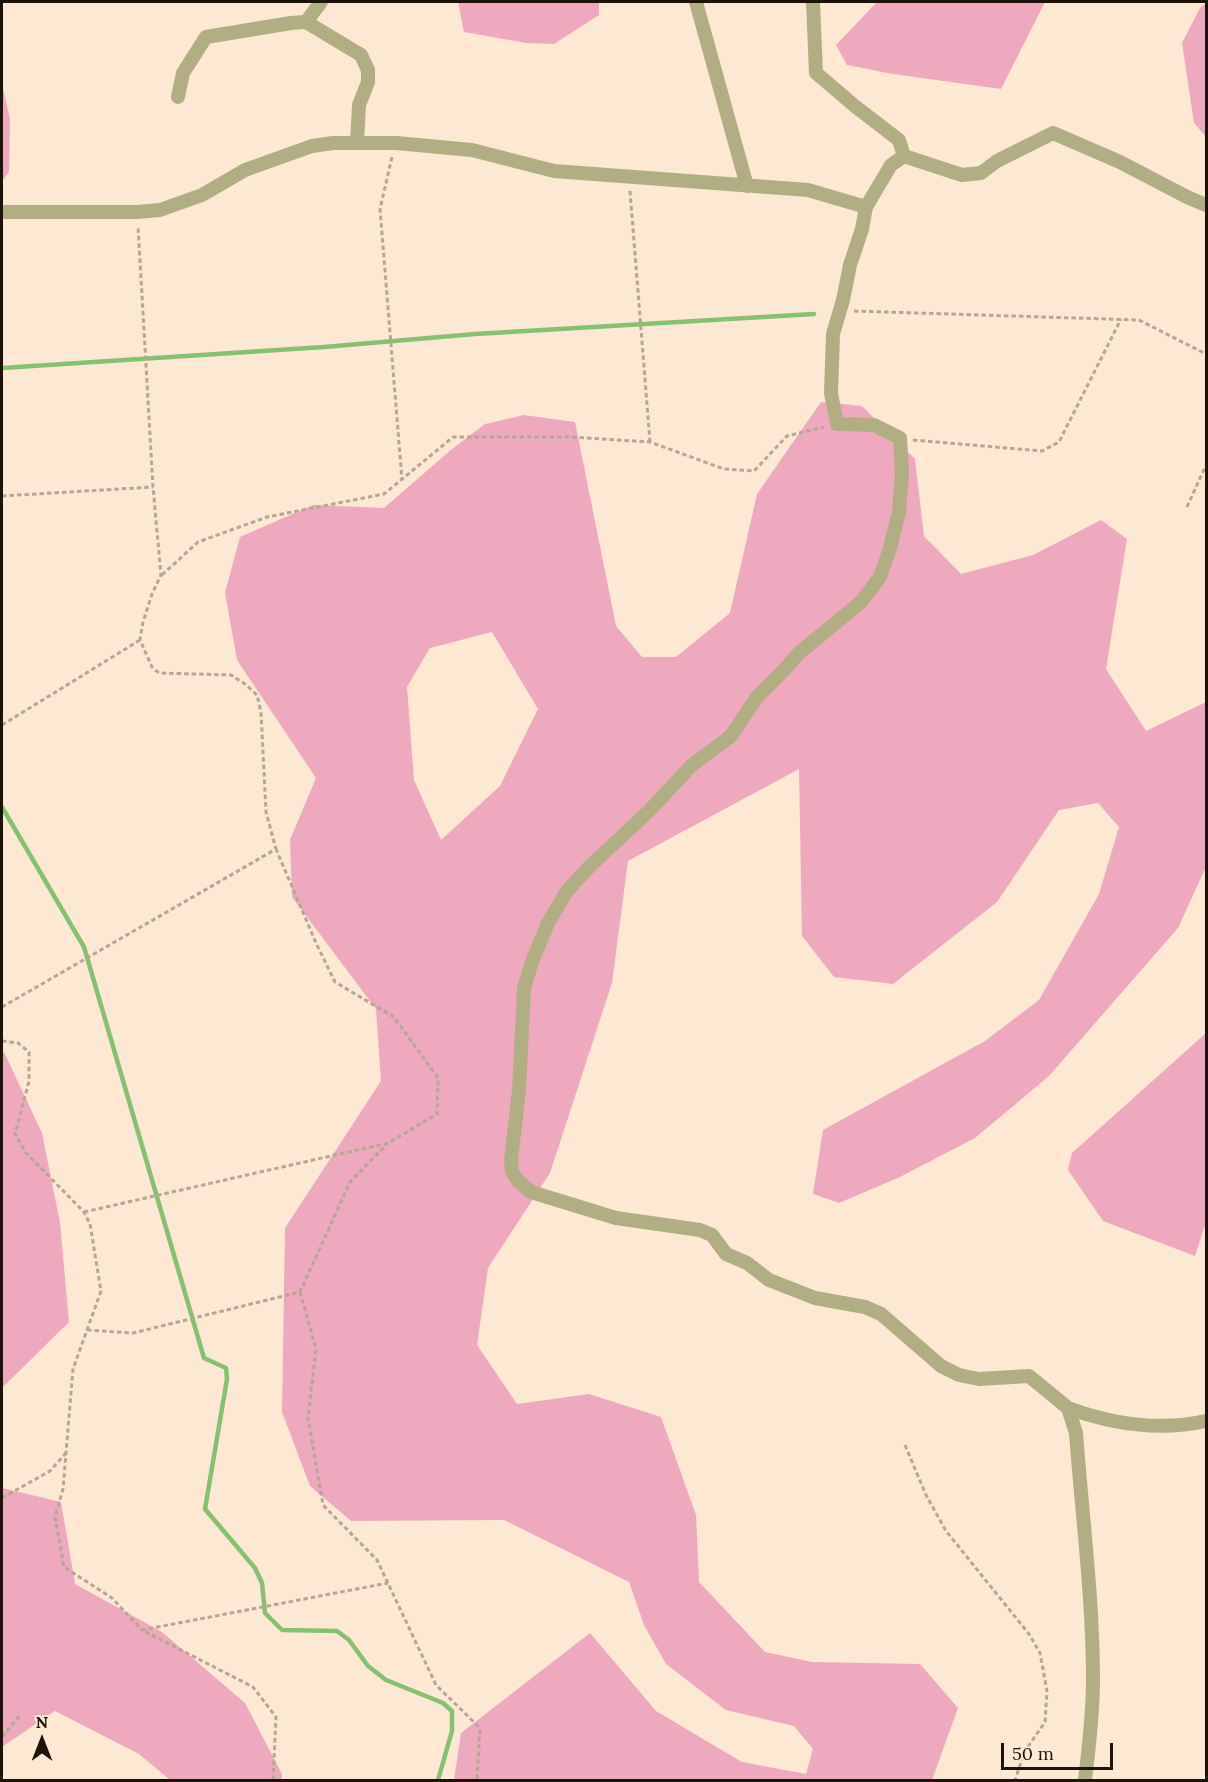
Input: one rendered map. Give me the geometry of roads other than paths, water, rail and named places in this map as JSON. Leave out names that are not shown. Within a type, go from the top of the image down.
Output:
[{"type":"street","points":[[306,22],[321,2]]},
{"type":"street","points":[[696,2],[747,186]]},
{"type":"street","points":[[813,2],[816,73],[856,108],[899,140],[904,156]]},
{"type":"street","points":[[178,97],[183,73],[206,37],[306,22],[361,55],[368,70],[368,82],[358,105],[357,143]]},
{"type":"street","points":[[904,156],[962,175],[981,173],[997,161],[1053,133],[1119,162],[1206,205]]},
{"type":"street","points":[[2,212],[160,210],[202,195],[245,170],[312,146],[333,143],[396,143],[472,150],[554,171],[808,190],[866,207]]},
{"type":"street","points":[[904,156],[891,165],[866,207],[833,334],[831,393],[837,424],[874,425],[900,438],[902,474],[899,512],[880,577],[861,602],[798,653],[757,697],[731,736],[691,766],[650,810],[589,867],[567,891],[548,923],[524,988],[512,1172],[519,1182],[531,1192],[556,1200],[616,1218],[700,1230],[712,1235],[726,1254],[747,1263],[769,1280],[815,1298],[865,1307],[881,1314],[941,1366],[959,1375],[979,1379],[1029,1376],[1068,1408],[1095,1418],[1138,1425],[1168,1426],[1206,1421]]},
{"type":"street","points":[[1068,1408],[1076,1433],[1089,1599],[1092,1669],[1091,1733],[1085,1780]]},
{"type":"waterway","points":[[2,368],[324,347],[475,334],[814,314]]},
{"type":"waterway","points":[[2,807],[84,947],[204,1358],[226,1368],[227,1379],[205,1509],[255,1568],[262,1583],[265,1613],[282,1630],[337,1631],[349,1640],[368,1666],[386,1680],[443,1703],[452,1711],[452,1731],[438,1780]]}]
